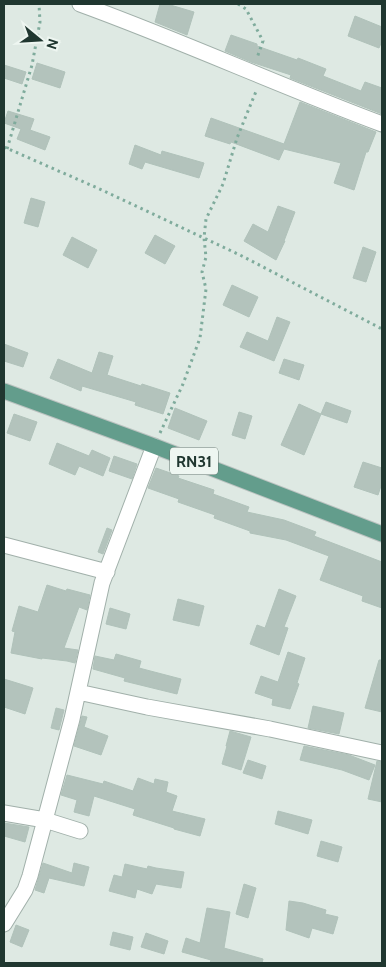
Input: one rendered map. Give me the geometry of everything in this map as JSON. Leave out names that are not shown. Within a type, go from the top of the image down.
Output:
[{"type":"main road","name":"RN31","points":[[4,391],[154,446],[382,534]]},
{"type":"street","points":[[80,4],[134,23],[382,124]]},
{"type":"street","points":[[4,924],[25,890],[72,719],[102,583],[154,446]]},
{"type":"street","points":[[4,545],[106,572]]},
{"type":"street","points":[[78,692],[147,707],[270,728],[382,753]]},
{"type":"street","points":[[4,813],[45,820],[80,831]]},
{"type":"path","points":[[39,4],[40,22],[32,65],[6,148],[102,190],[242,256],[382,330]]},
{"type":"path","points":[[154,446],[184,384],[200,338],[206,289],[202,272],[206,257],[204,238],[206,219],[223,184],[237,138],[259,85],[253,72],[263,41],[246,9],[238,4]]},
{"type":"building","points":[[160,4],[167,4],[194,12],[187,35],[155,22]]},
{"type":"building","points":[[355,16],[382,27],[382,41],[379,48],[348,36]]},
{"type":"building","points":[[231,35],[257,44],[257,46],[297,60],[298,58],[326,69],[323,76],[361,91],[365,82],[382,88],[382,114],[290,78],[291,75],[225,51]]},
{"type":"building","points":[[37,63],[65,72],[60,88],[32,79]]},
{"type":"building","points":[[4,65],[26,72],[22,84],[4,78]]},
{"type":"building","points":[[300,102],[376,132],[368,152],[366,152],[354,190],[334,183],[341,163],[284,149],[279,160],[231,142],[230,144],[205,136],[211,118],[284,144]]},
{"type":"building","points":[[8,111],[34,119],[30,130],[50,137],[45,150],[17,139],[21,129],[4,123]]},
{"type":"building","points":[[135,145],[161,155],[162,151],[204,163],[199,178],[145,162],[142,169],[129,164]]},
{"type":"building","points":[[31,198],[45,202],[38,227],[24,223]]},
{"type":"building","points":[[278,206],[295,212],[276,260],[244,241],[253,224],[268,232]]},
{"type":"building","points":[[155,235],[175,246],[165,264],[145,253]]},
{"type":"building","points":[[72,237],[97,250],[88,268],[63,255]]},
{"type":"building","points":[[363,247],[376,252],[366,282],[353,278]]},
{"type":"building","points":[[232,285],[258,297],[249,317],[223,305]]},
{"type":"building","points":[[277,317],[290,322],[274,361],[240,347],[247,332],[268,341]]},
{"type":"building","points":[[4,344],[28,353],[23,367],[4,361]]},
{"type":"building","points":[[99,352],[113,356],[107,375],[170,393],[163,414],[135,405],[136,402],[82,386],[81,391],[50,378],[58,359],[92,373]]},
{"type":"building","points":[[284,359],[304,365],[299,380],[279,373]]},
{"type":"building","points":[[326,402],[351,411],[347,423],[321,414]]},
{"type":"building","points":[[299,404],[321,414],[304,455],[281,445]]},
{"type":"building","points":[[175,408],[207,421],[199,440],[168,428]]},
{"type":"building","points":[[239,412],[252,416],[245,439],[232,435]]},
{"type":"building","points":[[14,414],[37,422],[30,441],[7,433]]},
{"type":"building","points":[[57,443],[89,456],[92,450],[110,458],[103,476],[79,466],[75,475],[49,464]]},
{"type":"building","points":[[114,456],[137,464],[132,479],[109,471]]},
{"type":"building","points":[[363,462],[382,468],[382,483],[378,495],[354,487]]},
{"type":"building","points":[[156,468],[179,476],[178,478],[214,490],[213,494],[249,507],[247,512],[284,520],[316,532],[314,536],[382,562],[382,608],[362,601],[363,596],[320,580],[329,556],[286,540],[250,533],[250,531],[214,518],[215,515],[178,502],[179,499],[148,488]]},
{"type":"building","points":[[107,528],[112,530],[103,554],[98,552]]},
{"type":"building","points":[[47,585],[66,591],[67,589],[90,595],[87,610],[79,607],[64,648],[78,650],[75,663],[11,653],[15,632],[12,631],[19,606],[38,612]]},
{"type":"building","points":[[279,589],[296,596],[284,627],[288,628],[279,655],[250,644],[257,625],[265,628]]},
{"type":"building","points":[[178,599],[204,606],[199,626],[173,620]]},
{"type":"building","points":[[110,608],[130,614],[126,629],[106,624]]},
{"type":"building","points":[[288,652],[305,658],[297,683],[299,684],[290,709],[272,705],[273,699],[255,693],[261,676],[278,682]]},
{"type":"building","points":[[116,654],[141,661],[139,668],[181,679],[177,694],[124,681],[125,678],[93,669],[95,656],[114,660]]},
{"type":"building","points":[[379,660],[382,660],[382,712],[365,708]]},
{"type":"building","points":[[4,679],[33,688],[25,714],[4,707]]},
{"type":"building","points":[[313,706],[344,713],[339,734],[308,728]]},
{"type":"building","points":[[56,708],[64,710],[59,730],[51,728]]},
{"type":"building","points":[[82,716],[87,717],[84,727],[108,736],[101,755],[74,746]]},
{"type":"building","points":[[230,731],[251,737],[241,770],[222,764]]},
{"type":"building","points":[[304,746],[349,755],[375,765],[369,780],[342,770],[300,760]]},
{"type":"building","points":[[248,760],[266,766],[262,779],[243,773]]},
{"type":"building","points":[[377,761],[382,762],[382,802],[368,799]]},
{"type":"building","points":[[67,775],[103,784],[104,781],[133,791],[138,778],[154,784],[155,779],[168,782],[166,792],[177,796],[172,811],[205,819],[200,836],[133,815],[135,809],[94,796],[89,816],[74,812],[77,800],[61,795]]},
{"type":"building","points":[[278,811],[312,820],[308,834],[275,824]]},
{"type":"building","points":[[4,823],[29,827],[25,842],[4,836]]},
{"type":"building","points":[[321,841],[342,847],[338,862],[317,856]]},
{"type":"building","points":[[43,863],[72,873],[74,863],[89,867],[84,886],[49,878],[44,893],[35,890]]},
{"type":"building","points":[[125,864],[147,869],[148,866],[184,872],[181,888],[156,884],[152,894],[137,889],[135,898],[109,891],[114,875],[122,877]]},
{"type":"building","points":[[244,884],[256,888],[248,918],[236,914]]},
{"type":"building","points":[[289,901],[326,910],[325,914],[338,917],[333,934],[312,928],[309,938],[286,930]]},
{"type":"building","points":[[207,908],[230,912],[224,948],[263,959],[262,963],[210,963],[211,960],[182,952],[186,938],[200,943]]},
{"type":"building","points":[[16,925],[29,930],[22,947],[10,942]]},
{"type":"building","points":[[113,932],[133,937],[130,950],[110,945]]},
{"type":"building","points":[[146,933],[168,941],[164,954],[141,947]]}]
